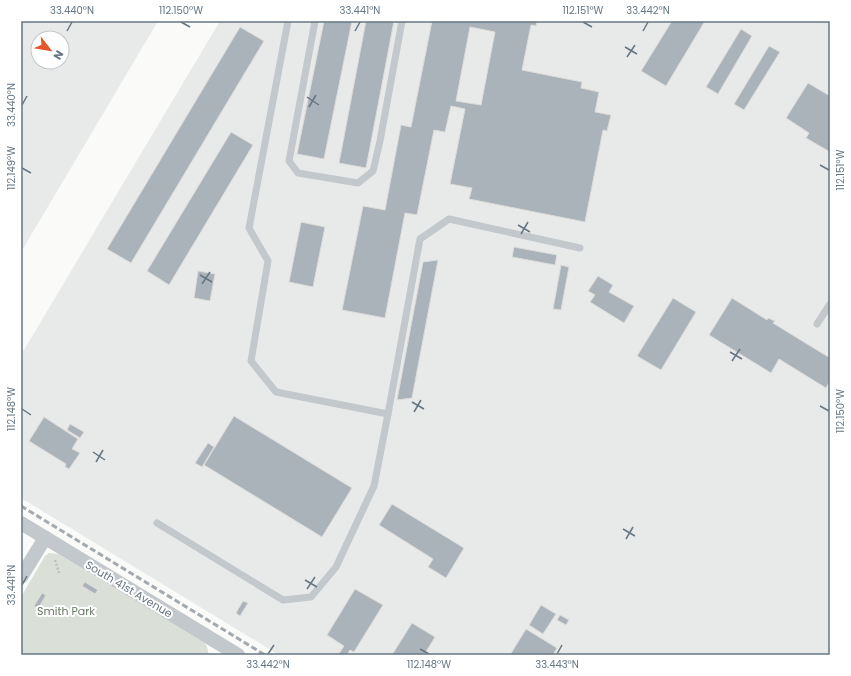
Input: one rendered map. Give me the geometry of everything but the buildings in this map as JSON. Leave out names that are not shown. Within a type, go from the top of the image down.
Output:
[{"type":"street","name":"South 41st Avenue","points":[[21,523],[229,653]]},
{"type":"street","points":[[21,577],[45,538]]},
{"type":"lane","points":[[288,21],[249,228],[268,261],[251,361],[276,392],[388,414]]},
{"type":"lane","points":[[315,21],[289,161],[298,173],[358,183],[373,171],[402,21]]},
{"type":"lane","points":[[157,523],[283,600],[311,597],[336,566],[374,486],[420,239],[449,219],[580,248]]},
{"type":"lane","points":[[818,324],[830,304]]},
{"type":"path","points":[[58,569],[59,573]]},
{"type":"shaded area","points":[[21,21],[158,21],[21,252]]},
{"type":"shaded area","points":[[220,21],[830,21],[830,655],[279,655],[21,498],[21,355]]},
{"type":"green space","name":"Smith Park","points":[[49,553],[58,554],[205,643],[209,655],[21,655],[21,597],[45,556]]},
{"type":"railway","points":[[21,506],[265,655]]}]
